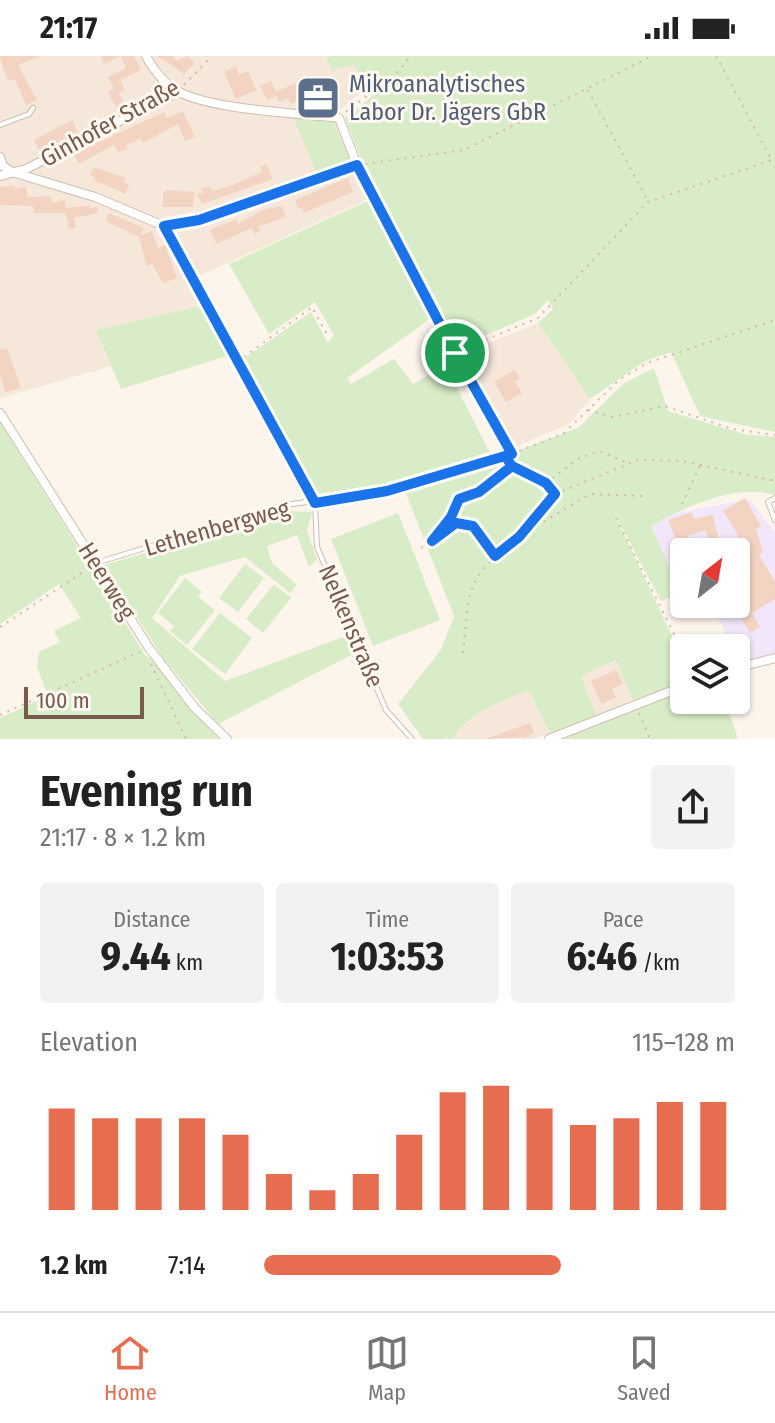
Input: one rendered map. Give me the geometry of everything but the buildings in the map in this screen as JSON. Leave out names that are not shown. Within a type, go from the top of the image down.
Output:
[{"type":"street","points":[[0,157],[3,166],[12,172],[95,197],[164,226],[199,220],[357,165],[339,118],[206,100],[177,92],[150,66],[146,56]]},
{"type":"street","name":"Ginhofer Straße","points":[[0,176],[26,169],[177,92]]},
{"type":"street","points":[[164,226],[203,293]]},
{"type":"street","name":"Heerweg","points":[[0,413],[149,648],[194,707],[227,739]]},
{"type":"street","points":[[750,664],[775,658]]},
{"type":"street","points":[[549,739],[670,692]]},
{"type":"lane","points":[[0,125],[29,114],[33,108]]},
{"type":"lane","points":[[203,293],[315,503]]},
{"type":"lane","name":"Lethenbergweg","points":[[96,563],[285,505],[387,491],[510,454]]},
{"type":"lane","points":[[775,498],[768,502],[775,520]]},
{"type":"lane","name":"Nelkenstraße","points":[[315,503],[314,530],[323,561],[386,710],[412,739]]},
{"type":"path","name":"Ginhofer Straße","points":[[177,92],[212,56]]},
{"type":"path","points":[[339,118],[370,91],[398,74],[410,56]]},
{"type":"path","points":[[512,466],[510,454],[357,165],[464,150],[652,56]]},
{"type":"path","points":[[455,353],[538,318],[648,202],[773,160],[716,56]]},
{"type":"path","points":[[588,90],[648,202]]},
{"type":"path","points":[[240,360],[312,307],[328,336]]},
{"type":"path","points":[[510,454],[563,434],[619,380],[647,363],[775,320]]},
{"type":"path","points":[[588,410],[613,417],[665,406],[732,429],[775,435]]},
{"type":"path","points":[[546,483],[578,459],[599,451],[628,463]]},
{"type":"path","points":[[519,537],[555,494],[628,463],[667,460],[701,464],[775,481]]},
{"type":"path","points":[[682,504],[701,464]]},
{"type":"path","points":[[512,466],[546,483],[555,494]]},
{"type":"path","points":[[432,541],[451,517],[459,499],[479,492],[512,466]]},
{"type":"path","points":[[463,653],[466,600],[474,578],[495,556],[519,537],[590,494],[642,496]]},
{"type":"path","points":[[616,518],[674,634]]},
{"type":"path","points":[[421,548],[456,523],[473,526],[495,556]]},
{"type":"path","points":[[0,627],[96,563]]},
{"type":"path","points":[[0,715],[149,648],[149,660],[186,739]]},
{"type":"path","points":[[636,705],[650,739]]},
{"type":"shaded area","points":[[0,56],[326,56],[332,71],[353,65],[366,88],[333,115],[368,199],[190,280],[205,305],[96,330],[111,366],[0,398]]},
{"type":"shaded area","points":[[538,323],[590,399],[570,423],[513,448],[459,355]]},
{"type":"shaded area","points":[[749,499],[775,533],[775,654],[750,660],[750,634],[726,634],[718,618],[750,618],[750,538],[670,538],[670,568],[651,526],[677,513]]},
{"type":"shaded area","points":[[617,660],[633,700],[596,716],[581,676]]},
{"type":"shaded area","points":[[529,690],[550,733],[533,739],[444,739],[474,714]]},
{"type":"green space","points":[[326,56],[775,56],[775,432],[700,416],[671,352],[645,361],[590,399],[538,323],[553,309],[548,300],[535,314],[459,347],[401,243],[394,248],[430,319],[347,378],[351,384],[394,359],[413,384],[445,365],[492,457],[374,490],[329,495],[314,492],[243,359],[311,312],[328,343],[334,335],[315,302],[269,334],[229,264],[376,197],[345,118],[372,96],[353,65],[332,71]]},
{"type":"green space","points":[[293,116],[334,123],[351,164],[317,175]]},
{"type":"green space","points":[[205,305],[230,355],[121,389],[96,330]]},
{"type":"green space","points":[[654,368],[668,411],[744,434],[775,437],[775,495],[743,492],[711,499],[651,526],[670,568],[670,597],[661,601],[612,509],[671,634],[670,687],[633,700],[616,660],[581,676],[596,716],[550,733],[529,690],[476,715],[452,739],[447,739],[447,734],[444,739],[423,739],[398,704],[441,650],[454,616],[405,491],[411,489],[409,483],[459,472],[578,428],[623,384]]},
{"type":"green space","points":[[0,422],[145,655],[219,739],[0,739],[0,718],[48,696],[37,667],[39,652],[60,642],[54,631],[81,618],[59,584],[0,624]]},
{"type":"green space","points":[[289,511],[312,512],[307,531],[317,559],[309,567],[297,535],[267,546],[272,563],[297,585],[290,593],[245,557],[180,576],[152,618],[225,681],[348,635],[355,653],[218,724],[163,658],[104,565]]},
{"type":"green space","points":[[398,513],[440,620],[373,646],[331,539]]},
{"type":"green space","points":[[245,564],[264,578],[238,612],[219,598]]},
{"type":"green space","points":[[185,578],[202,592],[198,597],[215,610],[187,645],[170,631],[174,626],[158,613]]},
{"type":"green space","points":[[274,584],[291,598],[263,633],[246,619]]},
{"type":"green space","points":[[220,613],[252,638],[225,674],[192,649]]},
{"type":"green space","points":[[670,695],[670,714],[730,714],[738,739],[559,739]]},
{"type":"place","name":"Mikroanalytisches Labor Dr. Jägers GbR","points":[[318,98]]},
{"type":"route","points":[[455,353],[357,165],[199,220],[164,226],[240,360],[315,503],[387,491],[505,456],[523,475],[546,483],[555,494],[519,537],[495,556],[473,526],[456,523],[432,541],[438,529],[451,517],[459,499],[479,492],[512,466],[505,456],[512,454],[455,353]]}]
